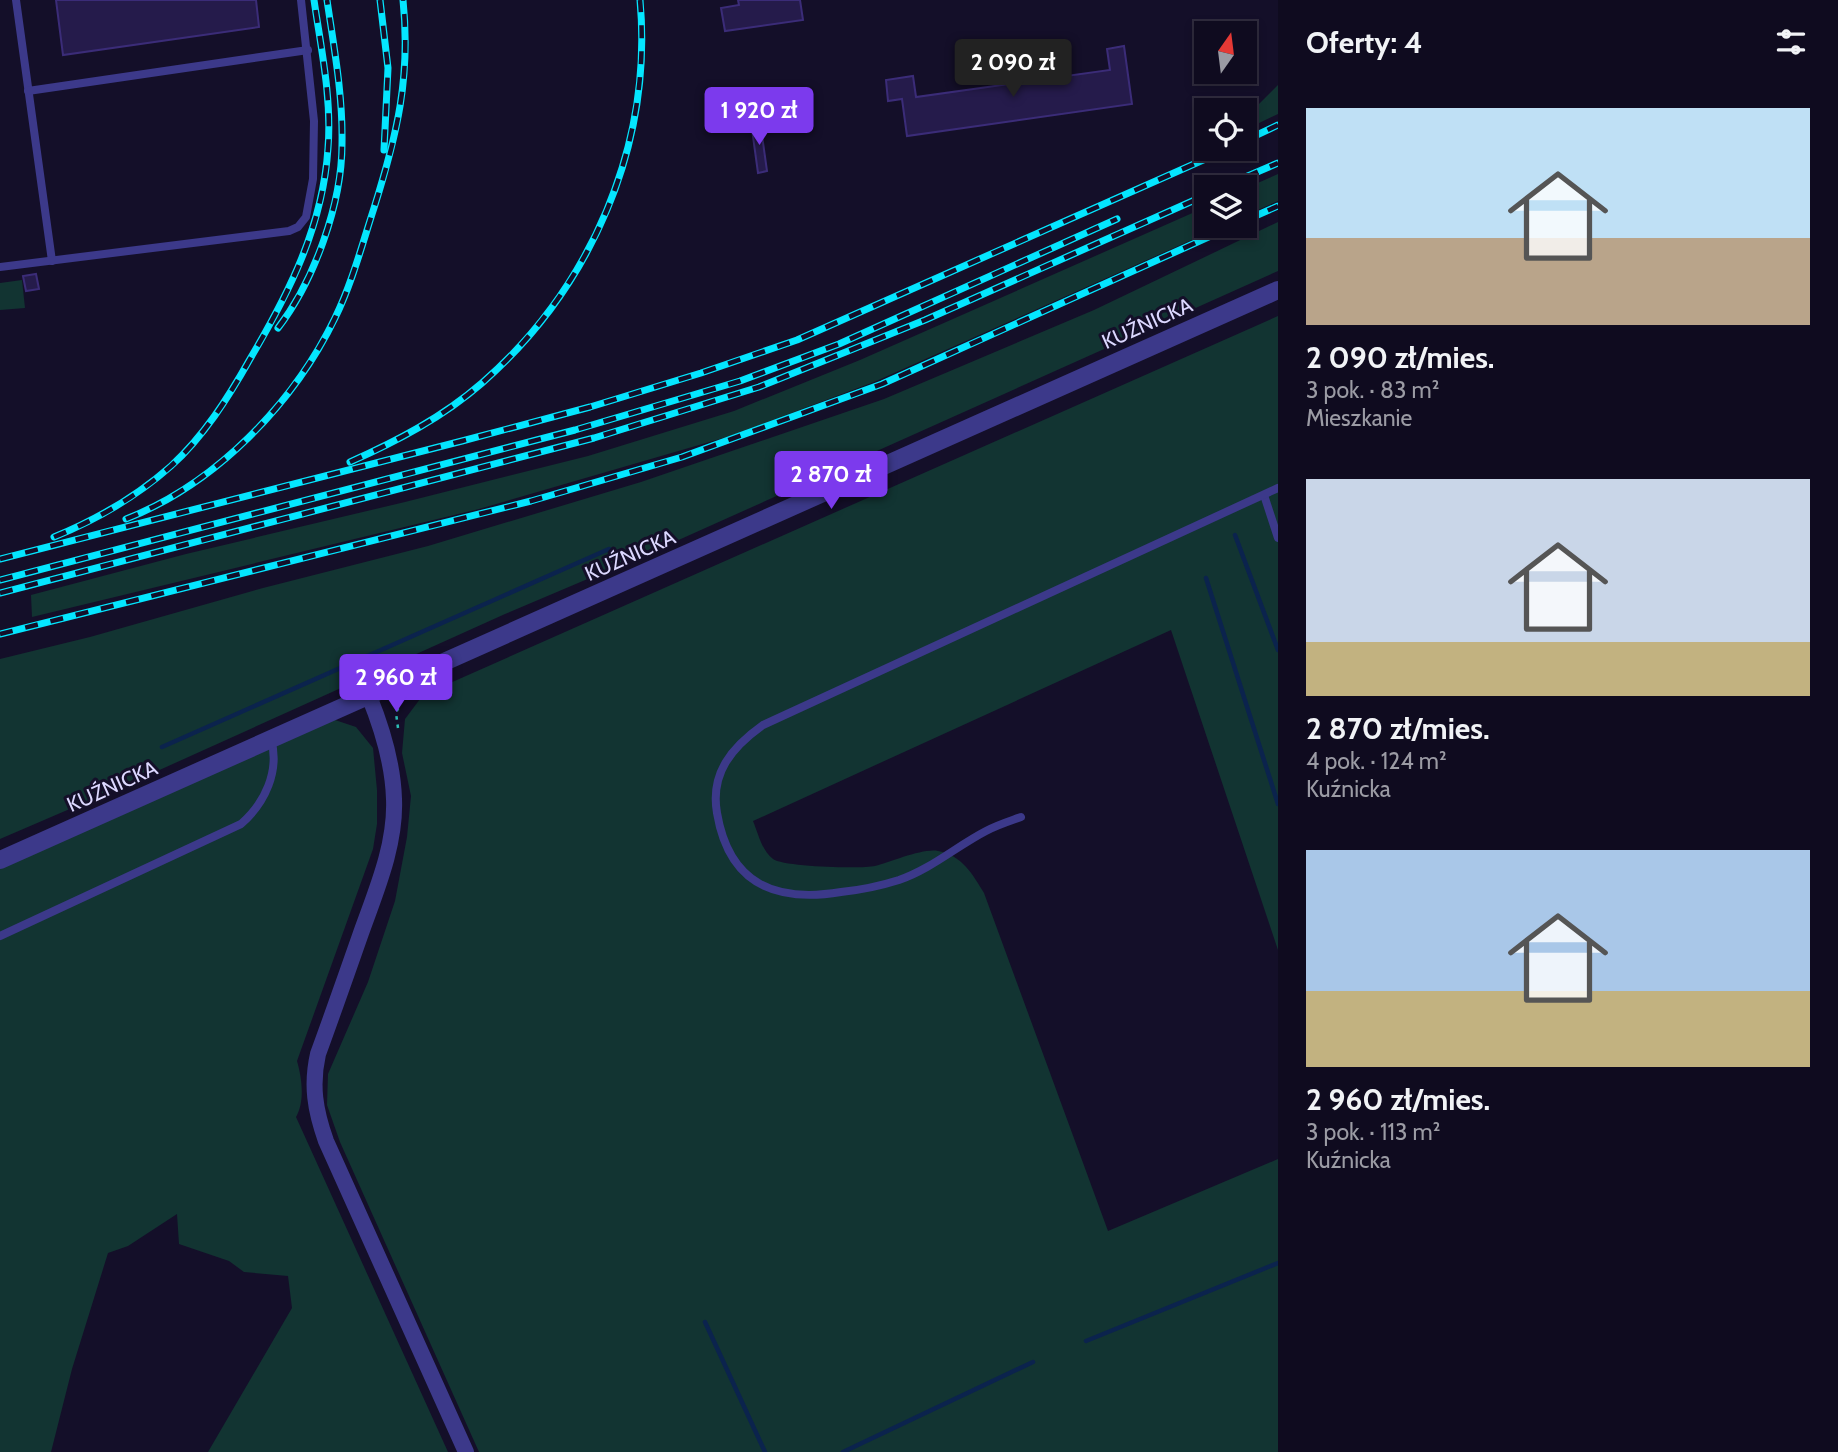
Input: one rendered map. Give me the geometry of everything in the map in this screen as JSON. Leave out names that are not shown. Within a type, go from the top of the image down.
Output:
[{"type":"street","name":"KUŹNICKA","points":[[0,860],[1278,290]]},
{"type":"street","points":[[369,696],[386,744],[394,798],[391,835],[368,912],[318,1054],[314,1070],[313,1097],[326,1141],[466,1452]]},
{"type":"lane","points":[[16,0],[52,261]]},
{"type":"lane","points":[[0,267],[289,231],[298,227],[306,217],[313,179],[314,121],[301,0]]},
{"type":"lane","points":[[28,91],[308,50]]},
{"type":"lane","points":[[1021,817],[986,831],[929,866],[900,880],[827,895],[792,896],[756,884],[736,863],[717,813],[716,791],[720,769],[730,753],[745,737],[763,725],[1278,488]]},
{"type":"lane","points":[[1264,495],[1278,538]]},
{"type":"lane","points":[[0,936],[241,824],[255,811],[268,786],[275,753],[271,739]]},
{"type":"path","points":[[386,744],[399,741],[396,713],[404,694]]},
{"type":"green space","points":[[1278,85],[1278,114],[1257,124],[1257,106]]},
{"type":"green space","points":[[1278,174],[1278,201],[1257,210],[1257,183]]},
{"type":"green space","points":[[1194,212],[1194,238],[1196,238],[874,382],[730,436],[479,509],[32,617],[31,595],[186,554],[588,456],[734,411],[860,360]]},
{"type":"green space","points":[[1278,222],[1278,271],[663,547],[505,614],[0,839],[0,659],[428,546],[641,482],[884,399],[1094,310],[1245,238],[1257,238],[1257,232]]},
{"type":"green space","points":[[22,280],[25,308],[0,310],[0,283]]},
{"type":"green space","points":[[1278,316],[1278,950],[1171,630],[753,821],[766,851],[780,862],[823,867],[867,867],[916,853],[938,851],[954,857],[966,867],[984,893],[1108,1231],[1278,1159],[1278,1452],[479,1452],[340,1142],[327,1105],[328,1074],[368,982],[395,901],[407,837],[411,796],[402,753],[405,719],[423,695]]},
{"type":"green space","points":[[323,716],[356,727],[373,748],[377,824],[373,849],[297,1061],[302,1090],[296,1117],[448,1452],[208,1452],[292,1308],[288,1276],[244,1272],[229,1261],[179,1244],[177,1214],[128,1246],[108,1253],[72,1369],[51,1452],[0,1452],[0,861]]},
{"type":"building","points":[[56,0],[256,0],[259,27],[63,55]]},
{"type":"building","points":[[738,0],[800,0],[803,20],[725,31],[721,8],[739,5]]},
{"type":"building","points":[[1124,46],[1132,104],[907,136],[902,99],[888,101],[886,80],[913,76],[916,97],[1110,70],[1107,49]]},
{"type":"building","points":[[760,121],[767,171],[758,173],[751,122]]},
{"type":"building","points":[[36,274],[39,289],[26,291],[23,276]]},
{"type":"waterway","points":[[1235,535],[1278,650]]},
{"type":"waterway","points":[[162,747],[609,549]]},
{"type":"waterway","points":[[1206,578],[1278,804]]},
{"type":"waterway","points":[[1086,1341],[1278,1263]]},
{"type":"waterway","points":[[705,1322],[765,1452]]},
{"type":"waterway","points":[[843,1452],[1033,1362]]},
{"type":"railway","points":[[54,537],[86,523],[130,497],[158,477],[183,454],[215,416],[278,309],[302,258],[325,177],[329,130],[327,92],[314,0]]},
{"type":"railway","points":[[278,328],[314,265],[331,216],[341,167],[338,72],[327,0]]},
{"type":"railway","points":[[380,0],[388,68],[384,150]]},
{"type":"railway","points":[[126,519],[191,485],[221,462],[275,410],[318,350],[347,291],[382,181],[395,130],[405,55],[403,0]]},
{"type":"railway","points":[[350,462],[419,427],[452,407],[482,383],[521,345],[554,303],[583,258],[607,210],[624,160],[636,108],[641,54],[640,0]]},
{"type":"railway","points":[[1257,135],[1278,125]]},
{"type":"railway","points":[[0,559],[462,441],[590,407],[701,373],[797,340],[1201,161]]},
{"type":"railway","points":[[1250,175],[1278,163]]},
{"type":"railway","points":[[0,593],[594,438],[759,387],[925,320],[1194,200]]},
{"type":"railway","points":[[1257,215],[1278,206]]},
{"type":"railway","points":[[0,580],[575,430],[740,381],[839,344],[1117,219]]},
{"type":"railway","points":[[0,634],[531,501],[682,457],[882,384],[1206,238]]}]
